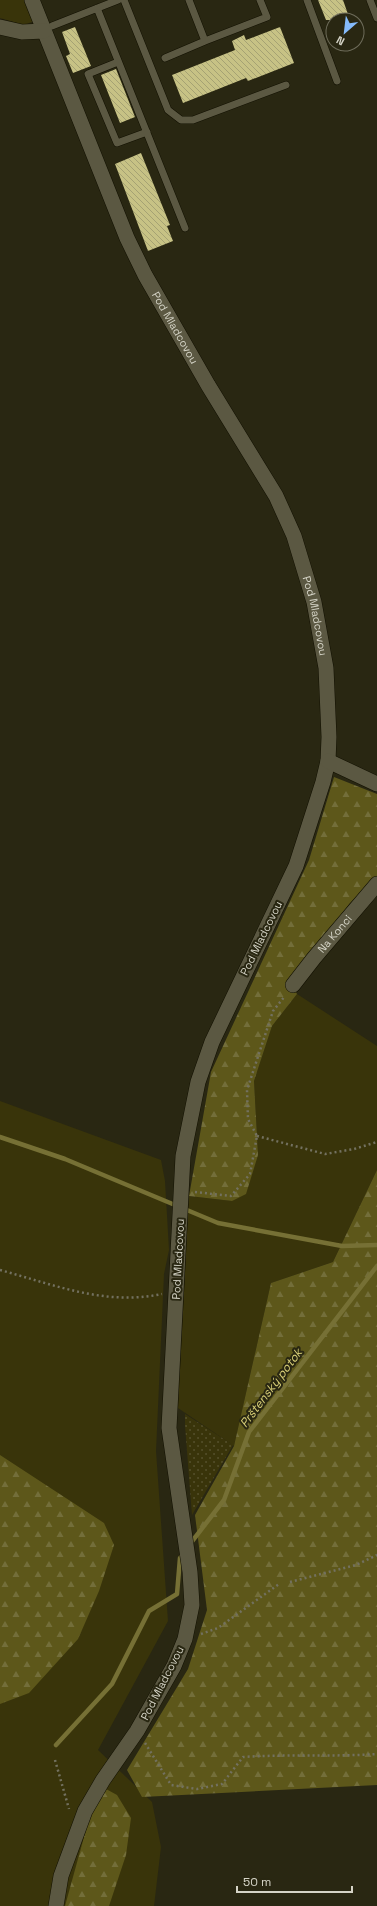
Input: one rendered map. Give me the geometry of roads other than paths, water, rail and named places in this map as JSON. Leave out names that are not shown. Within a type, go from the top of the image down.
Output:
[{"type":"street","name":"Pod Mladcovou","points":[[32,0],[48,29],[127,238],[145,275],[208,385],[276,496],[294,536],[314,602],[326,668],[329,715],[328,761],[323,782],[296,866],[212,1042],[198,1082],[183,1156],[169,1428],[174,1474],[190,1572],[192,1605],[185,1639],[174,1666],[137,1731],[103,1780],[81,1820],[61,1876],[56,1906]]},
{"type":"street","points":[[0,27],[22,32],[48,29]]},
{"type":"street","points":[[328,761],[377,784]]},
{"type":"street","name":"Na Konci","points":[[293,985],[377,884]]},
{"type":"lane","points":[[48,29],[118,0]]},
{"type":"lane","points":[[124,0],[168,110],[181,120],[194,120],[286,85]]},
{"type":"lane","points":[[189,0],[205,41]]},
{"type":"lane","points":[[165,58],[267,17],[260,0]]},
{"type":"lane","points":[[307,0],[337,81]]},
{"type":"lane","points":[[370,0],[377,18]]},
{"type":"lane","points":[[97,8],[185,228]]},
{"type":"lane","points":[[118,62],[88,74],[117,143],[146,132]]},
{"type":"waterway","points":[[0,1137],[65,1159],[218,1223],[342,1246],[377,1245]]},
{"type":"waterway","name":"Prštenský potok","points":[[190,1544],[224,1500],[249,1432],[377,1266]]},
{"type":"waterway","name":"Prštenský potok","points":[[56,1745],[112,1684],[149,1611],[177,1594],[180,1558],[183,1554]]}]
